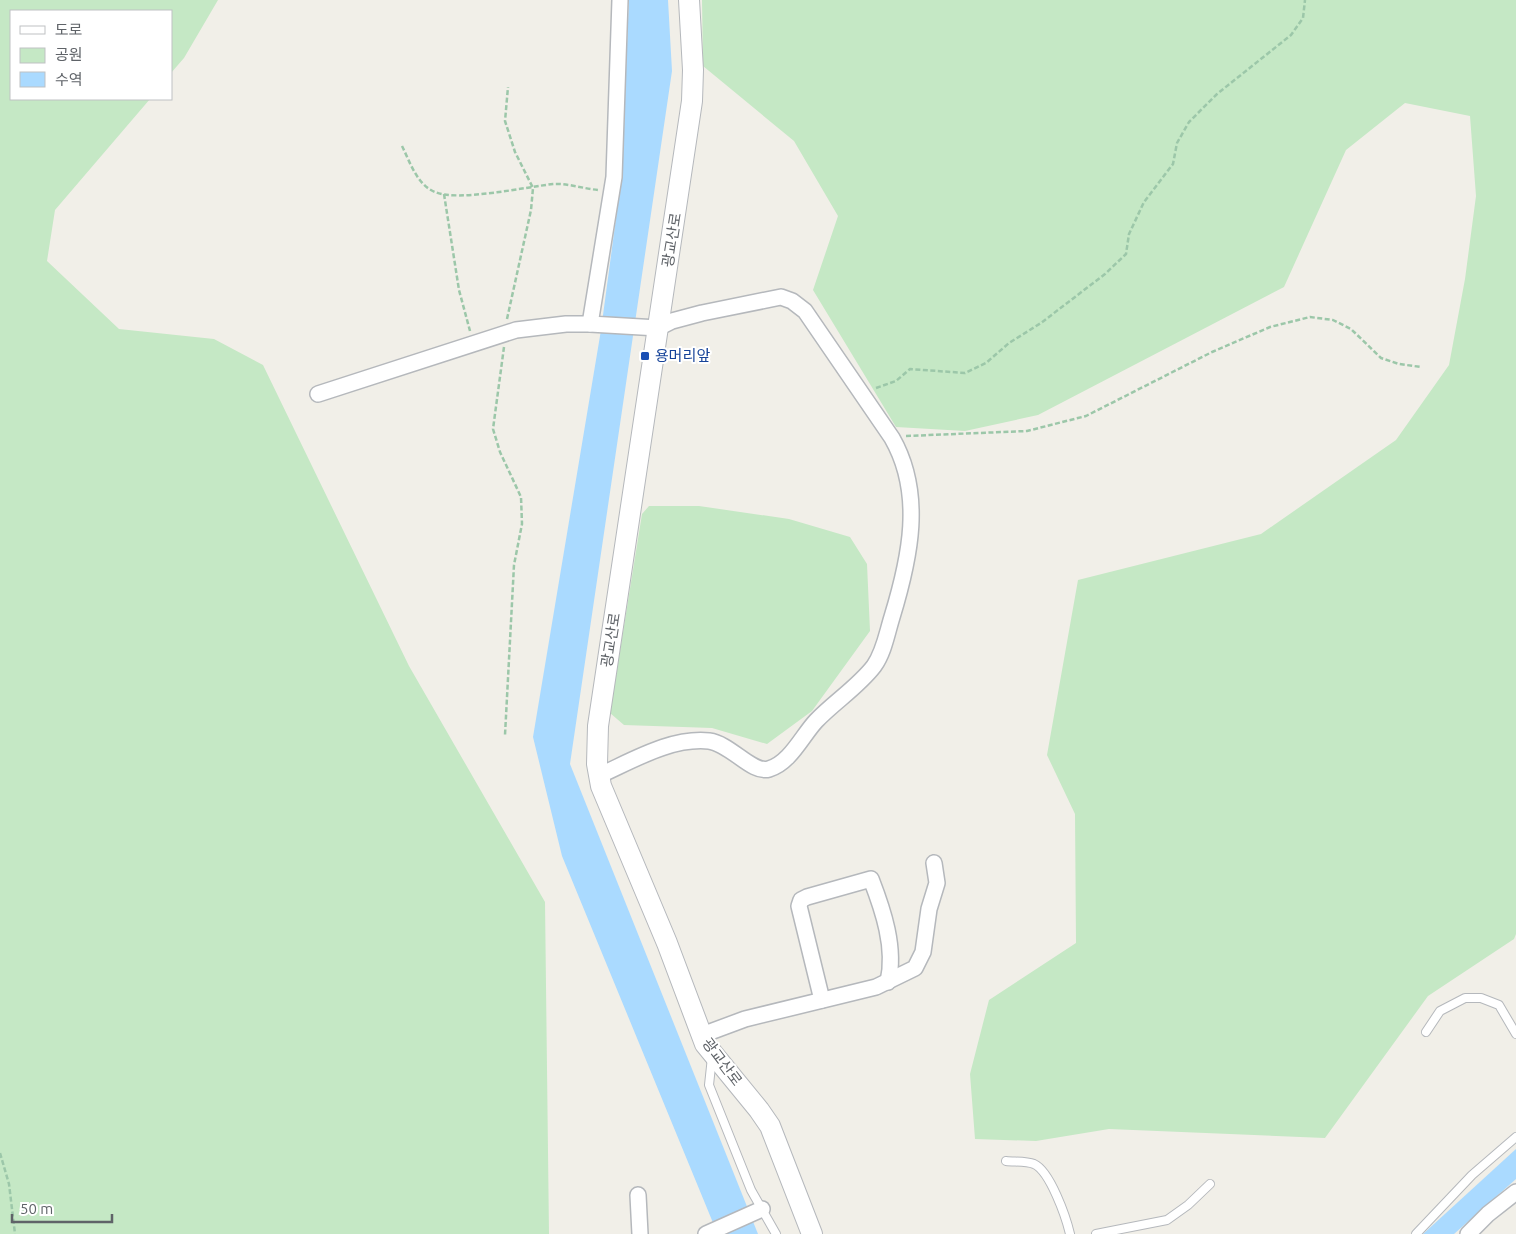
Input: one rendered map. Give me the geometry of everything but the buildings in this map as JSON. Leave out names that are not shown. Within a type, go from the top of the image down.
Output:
[{"type":"street","points":[[593,324],[612,191],[618,85],[620,0]]},
{"type":"street","name":"광교산로","points":[[689,0],[693,70],[692,101],[652,327],[598,726],[596,748],[598,776],[667,942],[705,1044],[770,1126],[812,1234]]},
{"type":"street","points":[[318,394],[505,334],[536,327],[593,324],[652,327],[702,313],[781,297],[792,301],[805,311],[892,438],[900,452],[906,472],[913,508],[911,532],[899,594],[881,652],[873,667],[816,722],[791,754],[769,769],[755,768],[723,744],[708,741],[682,742],[648,754],[598,776]]},
{"type":"street","points":[[702,1035],[745,1019],[876,988],[915,968],[923,952],[929,909],[937,883],[934,863]]},
{"type":"street","points":[[822,1000],[799,906],[801,900],[871,879],[884,913],[889,947],[888,982]]},
{"type":"street","points":[[1468,1234],[1488,1214],[1516,1192]]},
{"type":"street","points":[[638,1195],[640,1234]]},
{"type":"street","points":[[707,1234],[756,1211]]},
{"type":"lane","points":[[1426,1032],[1440,1011],[1465,998],[1481,998],[1499,1005],[1516,1034]]},
{"type":"lane","points":[[713,1053],[709,1085],[751,1190],[756,1211],[776,1234]]},
{"type":"lane","points":[[1416,1234],[1472,1175],[1516,1137]]},
{"type":"lane","points":[[1006,1161],[1034,1164],[1044,1174],[1064,1212],[1070,1234]]},
{"type":"lane","points":[[1096,1234],[1167,1220],[1188,1205],[1210,1184]]},
{"type":"path","points":[[862,394],[896,381],[910,369],[965,373],[986,363],[1010,343],[1041,323],[1105,274],[1126,254],[1129,234],[1144,202],[1173,164],[1177,143],[1189,122],[1230,84],[1291,35],[1303,18],[1305,0]]},
{"type":"path","points":[[505,735],[514,565],[522,524],[521,497],[500,452],[493,429],[499,397],[505,334],[531,210],[533,188],[515,152],[505,121],[508,87]]},
{"type":"path","points":[[402,146],[412,168],[425,186],[436,193],[460,195],[555,184],[612,191]]},
{"type":"path","points":[[444,194],[459,290],[473,344]]},
{"type":"path","points":[[892,438],[919,434],[1027,431],[1086,416],[1212,352],[1270,327],[1310,317],[1333,320],[1351,330],[1381,358],[1400,364],[1421,366]]},
{"type":"path","points":[[0,1153],[9,1184],[15,1234]]},
{"type":"green space","points":[[0,0],[218,0],[184,58],[172,72],[172,10],[10,10],[10,100],[149,100],[55,210],[47,261],[119,329],[214,339],[263,365],[409,666],[545,902],[549,1234],[0,1234]]},
{"type":"green space","points":[[702,0],[1516,0],[1516,934],[1514,939],[1428,996],[1325,1138],[1109,1129],[1036,1141],[975,1139],[970,1074],[989,1000],[1076,943],[1075,814],[1047,755],[1078,580],[1261,534],[1396,440],[1449,365],[1465,279],[1476,196],[1470,116],[1405,103],[1346,150],[1284,287],[1038,415],[965,431],[896,427],[813,290],[838,216],[794,141],[703,66]]},
{"type":"green space","points":[[649,506],[699,506],[789,519],[850,537],[867,564],[870,631],[812,711],[767,744],[712,728],[624,725],[610,713],[642,514]]},
{"type":"water","points":[[629,0],[668,0],[672,71],[570,764],[758,1234],[718,1234],[716,1230],[562,856],[533,737],[601,330],[621,181]]},
{"type":"water","points":[[1516,1149],[1516,1179],[1454,1234],[1423,1234]]},
{"type":"place","name":"용머리앞","points":[[645,356]]}]
